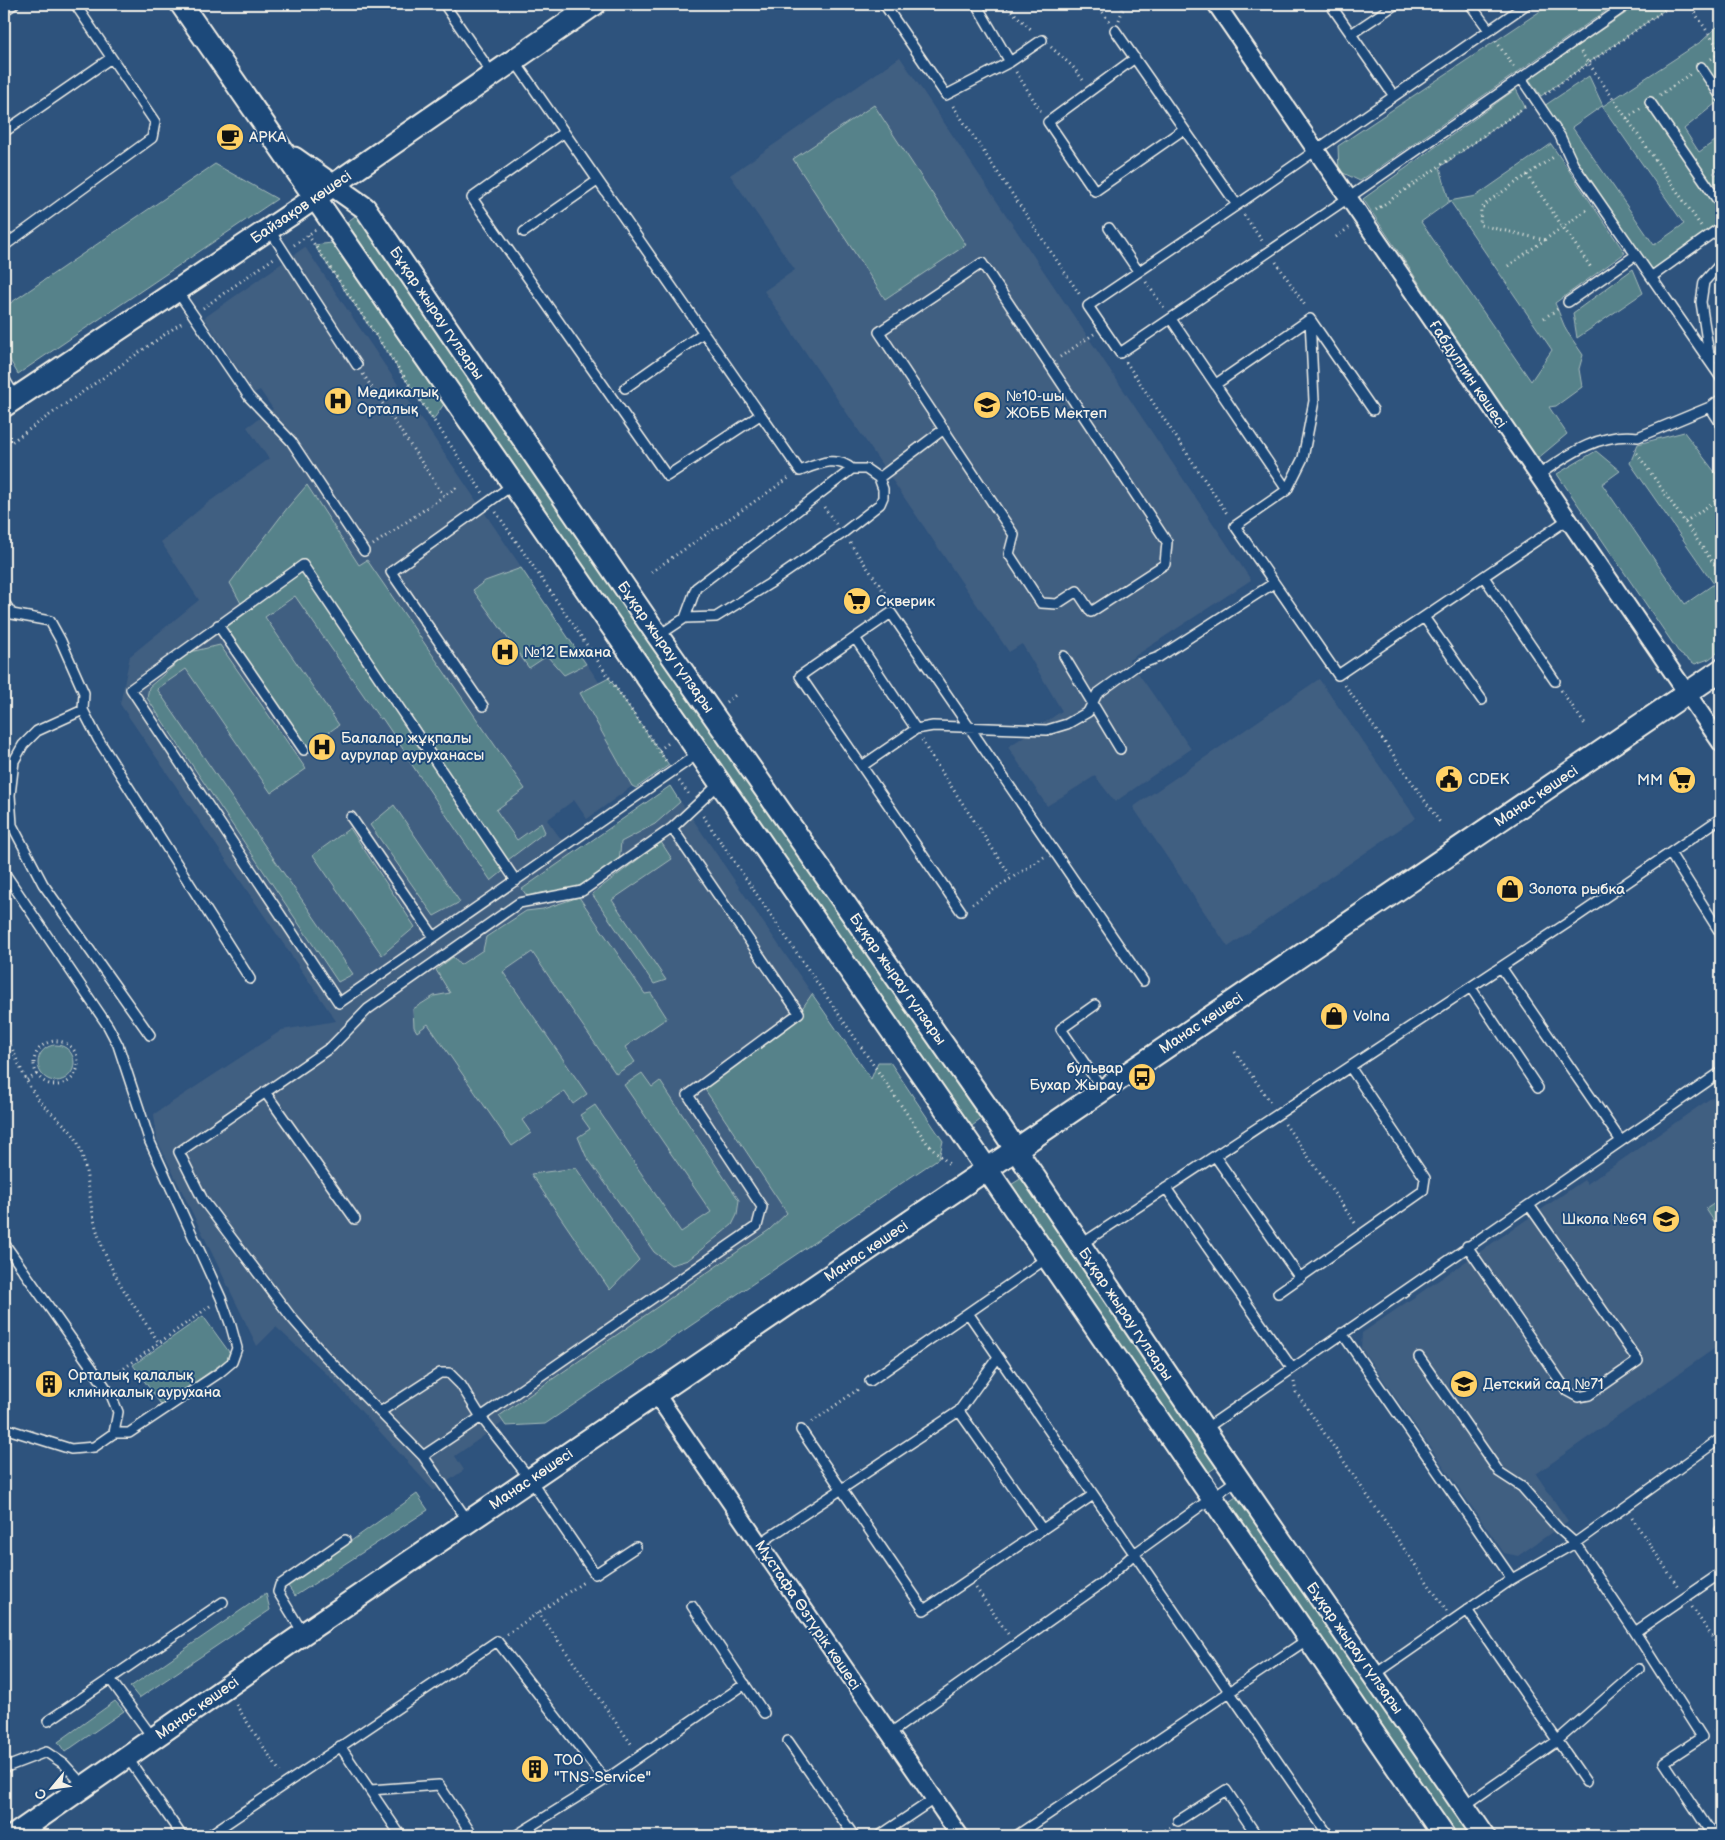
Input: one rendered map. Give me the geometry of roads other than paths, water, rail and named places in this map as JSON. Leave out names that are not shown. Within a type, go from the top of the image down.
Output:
[{"type":"street","name":"Бұқар жырау гүлзары","points":[[181,4],[282,150],[324,191],[514,484],[1444,1836]]},
{"type":"street","name":"Байзақов көшесі","points":[[10,402],[324,191],[595,4]]},
{"type":"street","name":"Ғабдуллин көшесі","points":[[1216,4],[1721,743]]},
{"type":"street","name":"Бұқар жырау гүлзары","points":[[324,191],[365,208],[658,636],[1016,1149],[1204,1429],[1484,1836]]},
{"type":"street","name":"Манас көшесі","points":[[13,1836],[468,1521],[1721,670]]},
{"type":"street","name":"Мұстафа Өзтүрік көшесі","points":[[656,1394],[960,1836]]},
{"type":"lane","points":[[4,11],[14,4]]},
{"type":"lane","points":[[5,243],[152,138],[154,122],[74,4]]},
{"type":"lane","points":[[444,4],[493,76]]},
{"type":"lane","points":[[884,4],[946,95],[1010,62],[1042,40]]},
{"type":"lane","points":[[976,4],[1010,62]]},
{"type":"lane","points":[[1330,4],[1394,96]]},
{"type":"lane","points":[[1351,34],[1396,4]]},
{"type":"lane","points":[[1470,4],[1489,30]]},
{"type":"lane","points":[[1527,4],[1316,151],[1088,306],[1120,354],[1628,4]]},
{"type":"lane","points":[[1115,30],[1237,205]]},
{"type":"lane","points":[[4,132],[111,58]]},
{"type":"lane","points":[[1135,58],[1048,122],[1095,191],[1184,129]]},
{"type":"lane","points":[[514,60],[597,182],[800,471],[824,462],[839,461],[852,469]]},
{"type":"lane","points":[[1700,67],[1721,97]]},
{"type":"lane","points":[[1521,78],[1560,136],[1573,164],[1721,378]]},
{"type":"lane","points":[[1650,102],[1721,205]]},
{"type":"lane","points":[[563,133],[472,198],[667,476],[760,415]]},
{"type":"lane","points":[[524,232],[597,182]]},
{"type":"lane","points":[[1651,277],[1721,227]]},
{"type":"lane","points":[[1109,228],[1138,272]]},
{"type":"lane","points":[[268,229],[358,365]]},
{"type":"lane","points":[[1568,302],[1636,255]]},
{"type":"lane","points":[[982,263],[1167,542],[1165,564],[1091,612],[1077,591],[1057,604],[1041,602],[1009,554],[1014,535],[944,429],[879,332],[982,263]]},
{"type":"lane","points":[[1710,362],[1701,302],[1704,282],[1721,263]]},
{"type":"lane","points":[[177,290],[249,397],[291,442],[364,551]]},
{"type":"lane","points":[[1171,319],[1287,490]]},
{"type":"lane","points":[[1216,384],[1310,319]]},
{"type":"lane","points":[[1310,319],[1373,410]]},
{"type":"lane","points":[[1310,319],[1314,401],[1303,458],[1287,490],[1235,526],[1338,675],[1567,520]]},
{"type":"lane","points":[[624,388],[703,332]]},
{"type":"lane","points":[[1710,362],[1721,353]]},
{"type":"lane","points":[[4,378],[10,402]]},
{"type":"lane","points":[[1537,476],[1566,456],[1596,441],[1625,436],[1638,438],[1710,408],[1721,399]]},
{"type":"lane","points":[[1710,408],[1721,424]]},
{"type":"lane","points":[[879,478],[944,429]]},
{"type":"lane","points":[[658,636],[685,618],[716,617],[769,584],[843,533],[880,504],[883,497],[883,489],[879,478],[866,469],[852,469],[696,588],[685,618]]},
{"type":"lane","points":[[483,706],[391,572],[514,484]]},
{"type":"lane","points":[[516,881],[303,565],[131,689],[339,1003],[516,881],[700,752]]},
{"type":"lane","points":[[1484,577],[1555,681]]},
{"type":"lane","points":[[862,766],[916,729],[933,726],[1047,730],[1067,724],[1088,712],[1096,694],[1137,665],[1159,658],[1274,583]]},
{"type":"lane","points":[[4,602],[12,614],[50,621],[84,693],[83,710],[98,739],[250,979]]},
{"type":"lane","points":[[961,911],[800,676],[891,613],[1143,981]]},
{"type":"lane","points":[[1424,617],[1482,700]]},
{"type":"lane","points":[[218,625],[304,750]]},
{"type":"lane","points":[[856,638],[916,729]]},
{"type":"lane","points":[[1064,656],[1120,749]]},
{"type":"lane","points":[[83,710],[37,731],[23,745],[14,761],[10,795],[12,825],[43,884],[150,1035]]},
{"type":"lane","points":[[468,1521],[423,1456],[324,1355],[291,1317],[204,1200],[179,1152],[331,1047],[368,1009],[520,903],[582,891],[672,828],[720,782]]},
{"type":"lane","points":[[351,817],[434,937]]},
{"type":"lane","points":[[1080,1245],[1350,1068],[1721,818]]},
{"type":"lane","points":[[423,1456],[757,1226],[762,1207],[688,1095],[799,1013],[672,828]]},
{"type":"lane","points":[[1670,854],[1721,934]]},
{"type":"lane","points":[[4,872],[108,1026],[118,1045],[150,1142],[221,1298],[237,1348],[232,1362],[129,1433],[114,1433],[94,1447],[71,1449],[4,1428]]},
{"type":"lane","points":[[1501,967],[1621,1141]]},
{"type":"lane","points":[[1470,988],[1538,1088]]},
{"type":"lane","points":[[1095,1005],[1061,1029],[1103,1090]]},
{"type":"lane","points":[[1278,1293],[1423,1191],[1425,1178],[1350,1068]]},
{"type":"lane","points":[[1204,1429],[1721,1072]]},
{"type":"lane","points":[[266,1092],[355,1219]]},
{"type":"lane","points":[[1215,1156],[1300,1278]]},
{"type":"lane","points":[[1166,1188],[1292,1368]]},
{"type":"lane","points":[[1468,1246],[1568,1391],[1578,1397],[1589,1395],[1638,1361],[1529,1205]]},
{"type":"lane","points":[[4,1243],[111,1395],[118,1412],[114,1433]]},
{"type":"lane","points":[[870,1381],[1047,1258]]},
{"type":"lane","points":[[968,1313],[1329,1836]]},
{"type":"lane","points":[[1342,1333],[1512,1578]]},
{"type":"lane","points":[[759,1544],[958,1411],[998,1357]]},
{"type":"lane","points":[[1419,1357],[1499,1472],[1522,1487],[1558,1528],[1574,1543],[1636,1632],[1702,1737],[1664,1762],[1713,1836]]},
{"type":"lane","points":[[380,1412],[440,1373],[449,1373],[461,1385],[481,1417],[530,1479],[595,1574],[636,1547]]},
{"type":"lane","points":[[958,1411],[1042,1529]]},
{"type":"lane","points":[[801,1430],[924,1610],[1093,1495]]},
{"type":"lane","points":[[1374,1675],[1512,1578],[1574,1543],[1721,1438]]},
{"type":"lane","points":[[889,1734],[1102,1584],[1134,1554],[1238,1478]]},
{"type":"lane","points":[[303,1634],[281,1600],[278,1592],[280,1584],[345,1540]]},
{"type":"lane","points":[[1636,1632],[1721,1573]]},
{"type":"lane","points":[[48,1721],[223,1602]]},
{"type":"lane","points":[[692,1606],[764,1713]]},
{"type":"lane","points":[[1467,1610],[1586,1782]]},
{"type":"lane","points":[[1016,1836],[1308,1639]]},
{"type":"lane","points":[[209,1836],[497,1641],[605,1780]]},
{"type":"lane","points":[[1464,1806],[1557,1741],[1639,1669]]},
{"type":"lane","points":[[110,1679],[153,1738]]},
{"type":"lane","points":[[515,1836],[605,1780],[745,1684]]},
{"type":"lane","points":[[788,1741],[854,1836]]},
{"type":"lane","points":[[340,1746],[401,1836]]},
{"type":"lane","points":[[4,1768],[46,1752],[64,1764],[84,1786]]},
{"type":"lane","points":[[127,1756],[182,1836]]},
{"type":"lane","points":[[370,1790],[438,1785],[473,1836]]},
{"type":"lane","points":[[1178,1822],[1226,1790],[1255,1835]]},
{"type":"lane","points":[[880,1836],[934,1799]]},
{"type":"place","name":"АРКА","points":[[230,137]]},
{"type":"place","name":"Медикалық Орталық","points":[[338,401]]},
{"type":"place","name":"№10-шы ЖОББ Мектеп","points":[[987,405]]},
{"type":"place","name":"Скверик","points":[[857,601]]},
{"type":"place","name":"№12 Емхана","points":[[505,652]]},
{"type":"place","name":"Балалар жұқпалы аурулар ауруханасы","points":[[322,747]]},
{"type":"place","name":"CDEK","points":[[1449,779]]},
{"type":"place","name":"MM","points":[[1682,780]]},
{"type":"place","name":"Золота рыбка","points":[[1510,889]]},
{"type":"place","name":"Volna","points":[[1334,1016]]},
{"type":"place","name":"бульвар Бухар Жырау","points":[[1142,1077]]},
{"type":"place","name":"Школа №69","points":[[1666,1219]]},
{"type":"place","name":"Орталық қалалық клиникалық аурухана","points":[[49,1384]]},
{"type":"place","name":"Детский сад №71","points":[[1464,1384]]},
{"type":"place","name":"ТОО \"TNS-Service\"","points":[[535,1769]]}]
